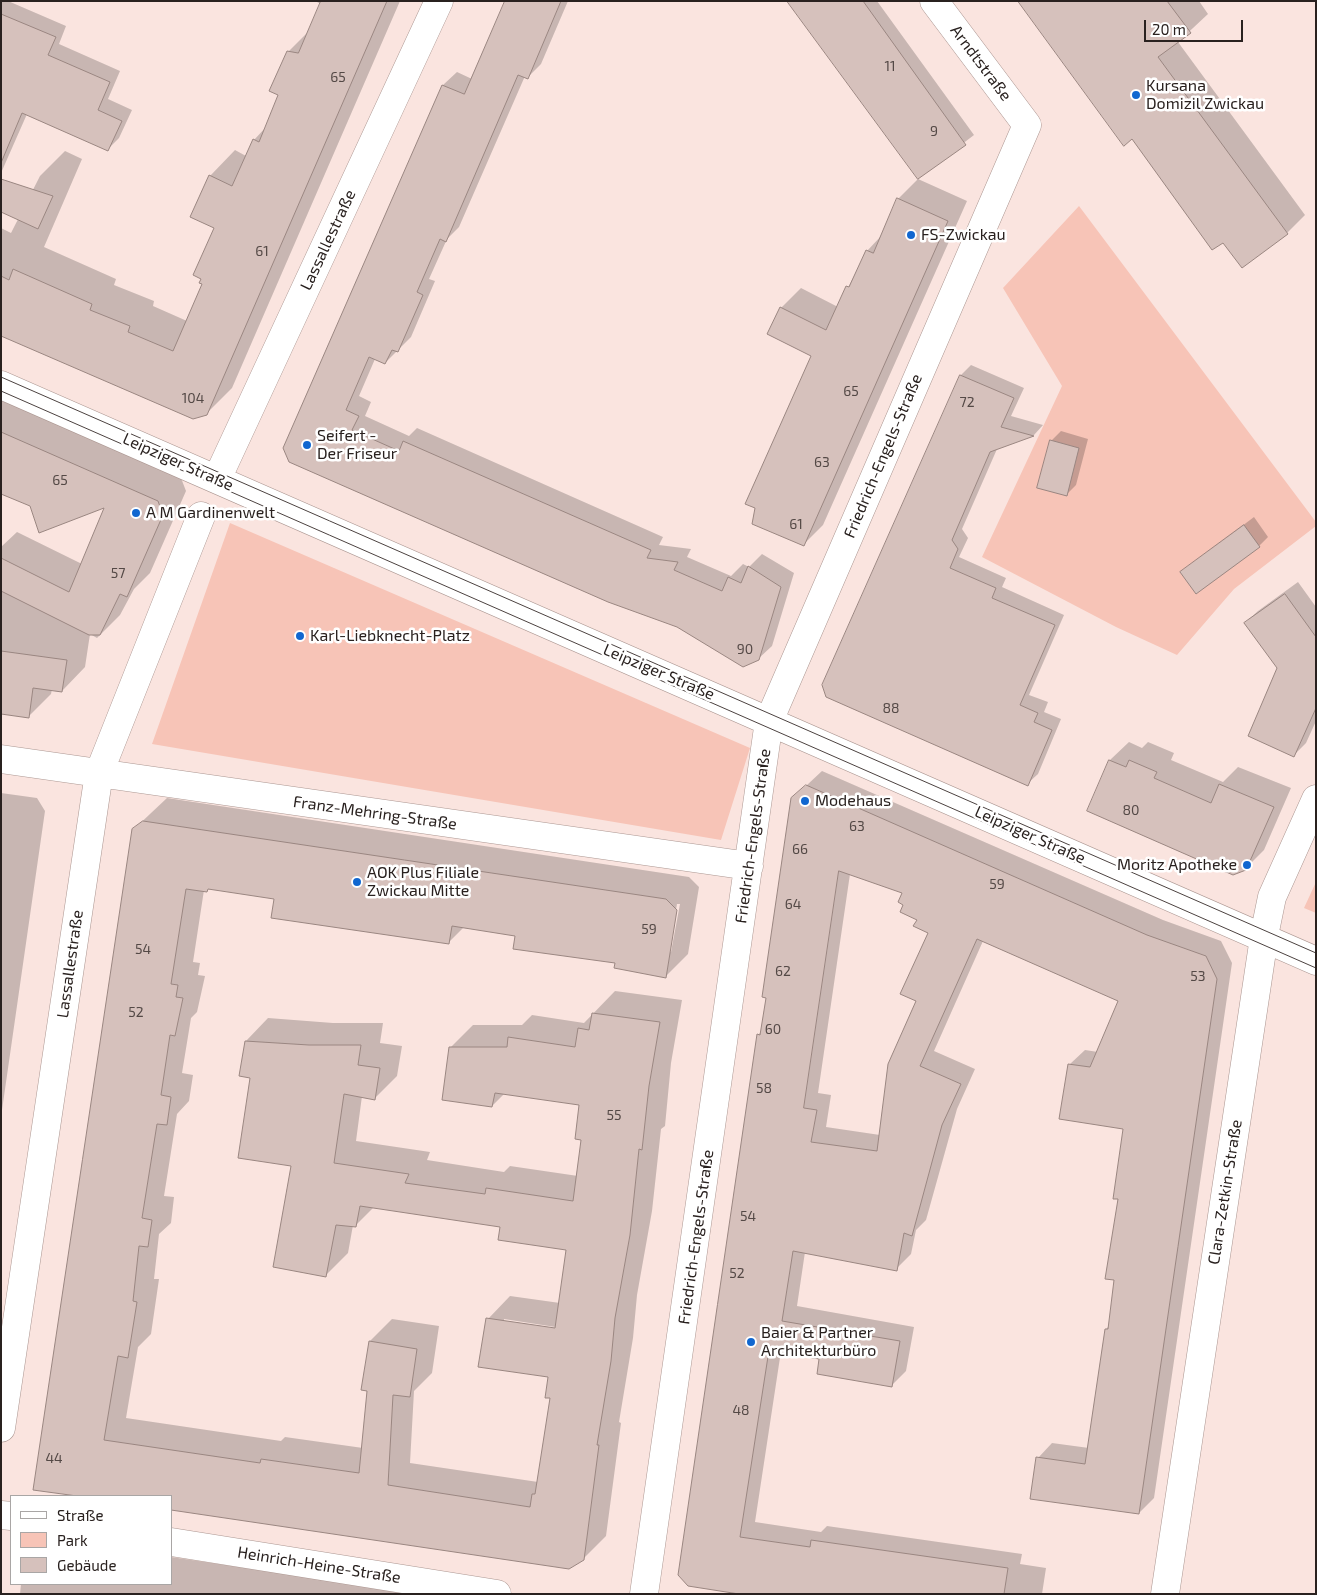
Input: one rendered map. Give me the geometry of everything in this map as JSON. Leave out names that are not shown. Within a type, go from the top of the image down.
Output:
[{"type":"street","name":"Lassallestraße","points":[[217,479],[438,1]]},
{"type":"street","name":"Arndtstraße","points":[[934,1],[1027,126]]},
{"type":"street","name":"Friedrich-Engels-Straße","points":[[644,1594],[769,721],[1027,126]]},
{"type":"street","name":"Leipziger Straße","points":[[1,385],[1316,961]]},
{"type":"street","name":"Lassallestraße","points":[[1,1428],[99,774],[201,516]]},
{"type":"street","name":"Franz-Mehring-Straße","points":[[1,759],[749,866]]},
{"type":"street","name":"Clara-Zetkin-Straße","points":[[1165,1594],[1264,938],[1272,897],[1316,799]]},
{"type":"street","name":"Heinrich-Heine-Straße","points":[[172,1542],[497,1594]]},
{"type":"green space","points":[[1079,206],[1316,522],[1316,526],[1234,589],[1177,655],[1116,627],[982,557],[1062,386],[1003,288]]},
{"type":"green space","points":[[230,523],[750,748],[721,840],[152,744]]},
{"type":"green space","points":[[1316,882],[1316,913],[1304,908]]},
{"type":"building","points":[[321,1],[387,1],[207,415],[193,419],[1,336],[1,276],[9,280],[13,269],[92,304],[90,310],[130,326],[128,332],[173,351],[202,284],[199,283],[201,279],[193,275],[214,228],[190,217],[209,175],[232,186],[253,139],[259,142],[278,95],[269,91],[287,51],[298,53]]},
{"type":"building","points":[[505,1],[561,1],[528,79],[518,75],[446,242],[440,239],[417,292],[423,295],[398,352],[392,350],[385,364],[369,357],[346,410],[359,416],[352,430],[399,451],[403,441],[651,550],[647,558],[678,562],[674,570],[722,591],[728,577],[741,583],[748,566],[781,587],[759,660],[743,667],[677,627],[608,602],[289,462],[283,448],[442,85],[464,94]]},
{"type":"building","points":[[787,1],[863,1],[966,145],[918,179]]},
{"type":"building","name":"Kursana Domizil Zwickau","points":[[1018,1],[1167,1],[1191,33],[1158,57],[1288,234],[1242,268],[1223,243],[1212,250],[1132,139],[1124,146]]},
{"type":"building","points":[[1,14],[56,37],[48,55],[110,82],[98,110],[122,121],[108,151],[22,113],[1,163]]},
{"type":"building","points":[[1,179],[53,196],[38,229],[1,212]]},
{"type":"building","points":[[897,198],[948,221],[804,546],[752,524],[755,508],[745,504],[811,356],[767,334],[780,307],[826,330],[846,286],[849,287],[866,250],[873,253]]},
{"type":"building","points":[[960,375],[1014,398],[1001,427],[1034,436],[990,452],[952,540],[958,549],[950,568],[996,588],[992,598],[1055,625],[1020,705],[1038,713],[1034,722],[1052,730],[1028,786],[826,697],[822,685]]},
{"type":"building","points":[[1,432],[158,501],[163,515],[127,597],[120,594],[100,635],[89,635],[1,591],[1,558],[69,592],[104,508],[39,533],[30,506],[1,494]]},
{"type":"building","points":[[1050,440],[1079,448],[1067,496],[1037,488]]},
{"type":"building","points":[[1244,525],[1260,547],[1196,594],[1180,572]]},
{"type":"building","points":[[1285,594],[1316,637],[1316,708],[1294,757],[1248,736],[1277,668],[1244,623]]},
{"type":"building","points":[[1,651],[67,660],[62,692],[33,688],[29,718],[1,714]]},
{"type":"building","points":[[1109,760],[1126,767],[1129,760],[1157,772],[1154,778],[1211,803],[1219,784],[1274,807],[1246,870],[1233,875],[1087,811]]},
{"type":"building","points":[[806,785],[1147,935],[1206,956],[1217,979],[1139,1514],[1030,1499],[1036,1457],[1085,1464],[1105,1329],[1108,1329],[1114,1280],[1105,1279],[1118,1199],[1113,1199],[1123,1129],[1059,1119],[1068,1064],[1090,1067],[1118,1001],[977,939],[920,1066],[961,1084],[942,1125],[912,1236],[904,1233],[897,1271],[793,1251],[782,1321],[900,1341],[892,1387],[817,1374],[819,1359],[769,1350],[740,1537],[810,1547],[811,1540],[1008,1568],[1004,1594],[739,1594],[688,1586],[678,1575],[757,1034],[760,1035],[766,998],[762,997],[791,798]],"holes":[[[839,871],[902,893],[898,902],[903,905],[900,912],[917,920],[913,926],[928,933],[900,994],[916,1001],[888,1064],[877,1151],[811,1142],[817,1110],[804,1108]]]},
{"type":"building","points":[[143,821],[666,899],[677,910],[666,978],[614,968],[615,963],[513,949],[515,936],[452,926],[449,944],[271,918],[274,899],[208,889],[207,892],[186,889],[171,984],[178,985],[176,997],[183,998],[175,1036],[170,1035],[161,1095],[171,1097],[167,1125],[157,1124],[142,1218],[152,1220],[148,1247],[139,1246],[133,1301],[137,1302],[128,1358],[118,1356],[104,1440],[260,1463],[261,1459],[359,1473],[367,1391],[361,1390],[369,1341],[417,1349],[410,1397],[393,1395],[388,1485],[530,1507],[532,1494],[535,1494],[550,1398],[545,1398],[548,1377],[478,1367],[486,1318],[555,1328],[566,1250],[498,1240],[500,1227],[360,1206],[356,1227],[336,1225],[326,1277],[273,1267],[291,1166],[238,1158],[250,1078],[239,1076],[245,1041],[309,1045],[361,1045],[358,1065],[380,1068],[375,1100],[344,1094],[334,1163],[409,1174],[405,1183],[485,1194],[486,1188],[573,1201],[581,1140],[575,1139],[579,1105],[495,1093],[492,1107],[442,1100],[449,1047],[507,1047],[508,1037],[575,1047],[578,1028],[589,1030],[592,1013],[660,1022],[649,1086],[642,1150],[639,1149],[630,1235],[615,1318],[611,1361],[597,1445],[599,1445],[584,1560],[569,1569],[172,1510],[172,1495],[70,1495],[33,1490],[132,829]]},
{"type":"tram line","points":[[1,377],[1316,953]]},
{"type":"tram line","points":[[1,391],[1316,968]]},
{"type":"place","name":"Kursana Domizil Zwickau","points":[[1136,95]]},
{"type":"place","name":"FS-Zwickau","points":[[911,235]]},
{"type":"place","name":"Seifert - Der Friseur","points":[[307,445]]},
{"type":"place","name":"A M Gardinenwelt","points":[[136,513]]},
{"type":"place","name":"Karl-Liebknecht-Platz","points":[[300,636]]},
{"type":"place","name":"Modehaus","points":[[805,801]]},
{"type":"place","name":"Moritz Apotheke","points":[[1247,865]]},
{"type":"place","name":"AOK Plus Filiale Zwickau Mitte","points":[[357,882]]},
{"type":"place","name":"Baier & Partner Architekturbüro","points":[[751,1342]]}]
